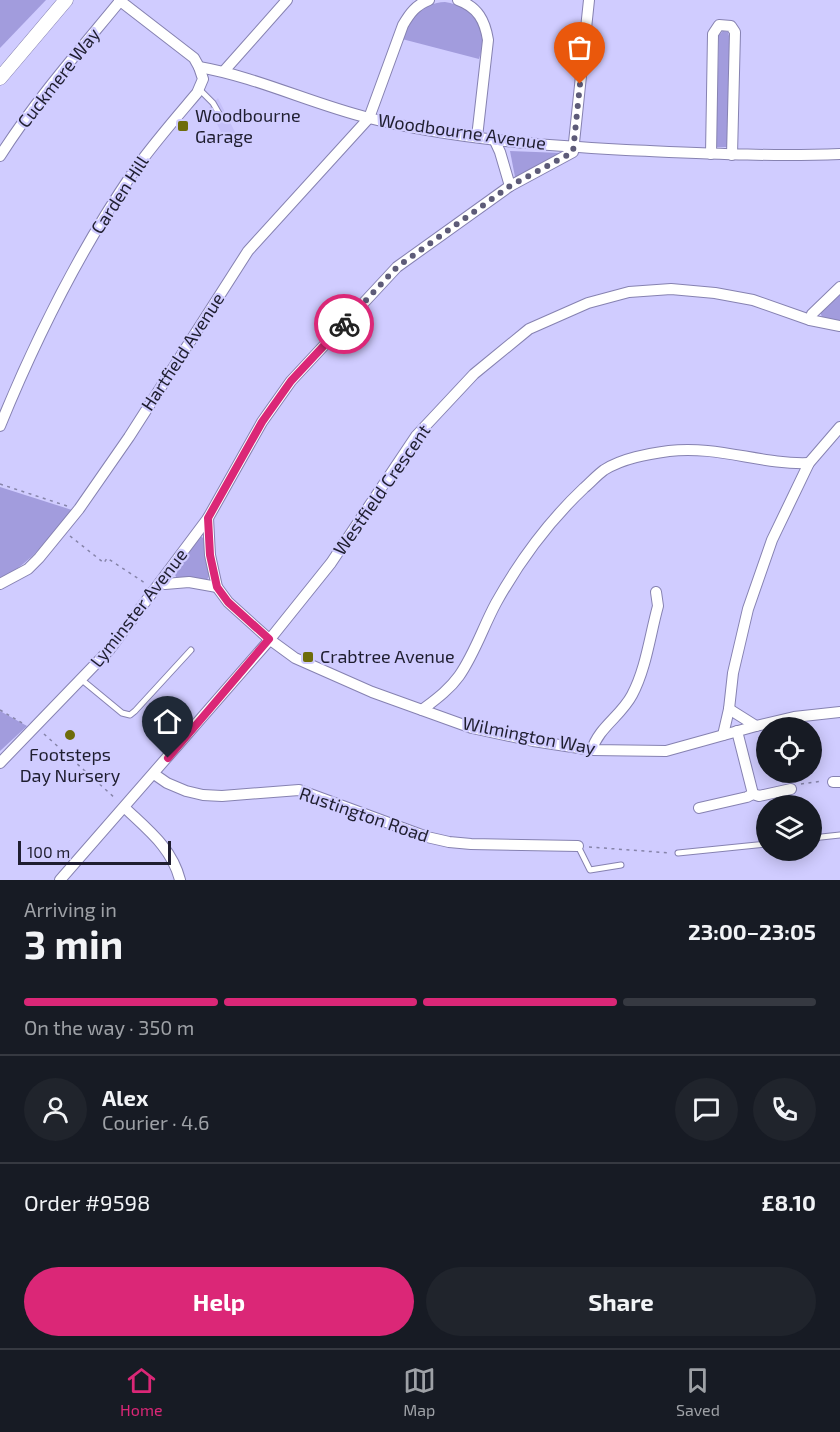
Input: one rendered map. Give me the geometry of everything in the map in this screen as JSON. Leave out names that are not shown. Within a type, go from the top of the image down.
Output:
[{"type":"street","points":[[0,78],[66,0]]},
{"type":"street","points":[[120,0],[194,58],[203,79],[200,89]]},
{"type":"street","name":"Cuckmere Way","points":[[0,156],[120,0]]},
{"type":"street","points":[[224,71],[287,0]]},
{"type":"street","points":[[369,118],[403,25],[411,11],[429,0]]},
{"type":"street","points":[[458,0],[476,9],[486,25],[488,40],[477,137]]},
{"type":"street","points":[[574,147],[589,0]]},
{"type":"street","points":[[711,154],[713,34],[719,26],[732,26],[735,32],[732,155]]},
{"type":"street","name":"Woodbourne Avenue","points":[[199,67],[224,71],[316,103],[369,118],[420,129],[494,140],[574,147],[732,155],[840,154]]},
{"type":"street","name":"Carden Hill","points":[[0,426],[40,338],[94,235],[134,171],[200,89]]},
{"type":"street","name":"Hartfield Avenue","points":[[0,584],[28,569],[79,509],[129,437],[248,251],[369,118]]},
{"type":"street","points":[[494,140],[510,186]]},
{"type":"street","name":"Lyminster Avenue","points":[[0,763],[110,649],[208,518],[262,422],[291,381],[397,267],[510,186],[568,156],[573,152],[574,147]]},
{"type":"street","points":[[810,320],[812,314],[840,287]]},
{"type":"street","name":"Westfield Crescent","points":[[269,639],[331,563],[416,436],[474,374],[529,329],[588,303],[630,292],[671,289],[715,293],[753,300],[810,320],[840,326]]},
{"type":"street","points":[[723,735],[733,673],[748,609],[772,540],[809,463],[840,427]]},
{"type":"street","points":[[422,710],[458,677],[476,647],[495,605],[544,529],[604,470],[635,456],[671,450],[712,450],[772,461],[809,463]]},
{"type":"street","name":"Wilmington Way","points":[[208,518],[210,555],[217,587],[228,602],[269,639],[295,658],[372,692],[471,728],[592,750],[666,751],[756,726]]},
{"type":"street","points":[[158,586],[189,582],[217,587]]},
{"type":"street","points":[[592,750],[595,740],[625,709],[633,694],[658,606],[656,592]]},
{"type":"street","points":[[60,880],[125,808],[269,639]]},
{"type":"street","points":[[729,709],[756,726]]},
{"type":"street","name":"Wilmington Way","points":[[794,717],[840,712]]},
{"type":"street","points":[[737,731],[753,794]]},
{"type":"street","name":"Rustington Road","points":[[154,774],[167,783],[203,795],[222,796],[299,790],[427,837],[449,842],[578,846]]},
{"type":"street","points":[[699,808],[753,794],[759,795],[793,787]]},
{"type":"street","points":[[125,808],[161,841],[177,869],[180,880]]},
{"type":"lane","points":[[200,89],[213,103],[221,117]]},
{"type":"lane","points":[[82,680],[122,713],[130,715],[191,650]]},
{"type":"lane","points":[[822,837],[840,835]]},
{"type":"lane","points":[[678,854],[756,844]]},
{"type":"lane","points":[[578,846],[590,870],[621,865]]},
{"type":"path","points":[[0,484],[79,509]]},
{"type":"path","points":[[62,530],[104,562],[107,558],[158,586]]},
{"type":"path","points":[[0,710],[34,728],[112,796]]},
{"type":"path","points":[[793,787],[833,782]]},
{"type":"path","points":[[578,846],[678,854]]},
{"type":"shaded area","points":[[0,0],[46,0],[0,48]]},
{"type":"shaded area","points":[[445,2],[464,9],[477,22],[482,39],[479,59],[402,39],[408,24],[418,13],[430,5]]},
{"type":"shaded area","points":[[723,31],[728,32],[730,40],[727,147],[716,147],[719,35]]},
{"type":"shaded area","points":[[218,98],[236,134],[225,140],[209,108]]},
{"type":"shaded area","points":[[510,151],[561,153],[515,177]]},
{"type":"shaded area","points":[[840,293],[840,321],[822,317],[820,312]]},
{"type":"shaded area","points":[[0,487],[72,510],[31,557],[0,579]]},
{"type":"shaded area","points":[[200,536],[205,539],[205,558],[209,576],[207,580],[176,577],[174,572]]},
{"type":"shaded area","points":[[0,711],[27,726],[0,751]]},
{"type":"way so far","points":[[344,324],[397,267],[510,186],[573,152],[580,84]]},
{"type":"place","name":"Woodbourne Garage","points":[[183,126]]},
{"type":"place","name":"Crabtree Avenue","points":[[308,657]]},
{"type":"place","name":"Footsteps Day Nursery","points":[[70,735]]},
{"type":"route","points":[[168,758],[269,639],[228,602],[217,587],[210,555],[208,518],[262,422],[291,381],[344,324]]}]
